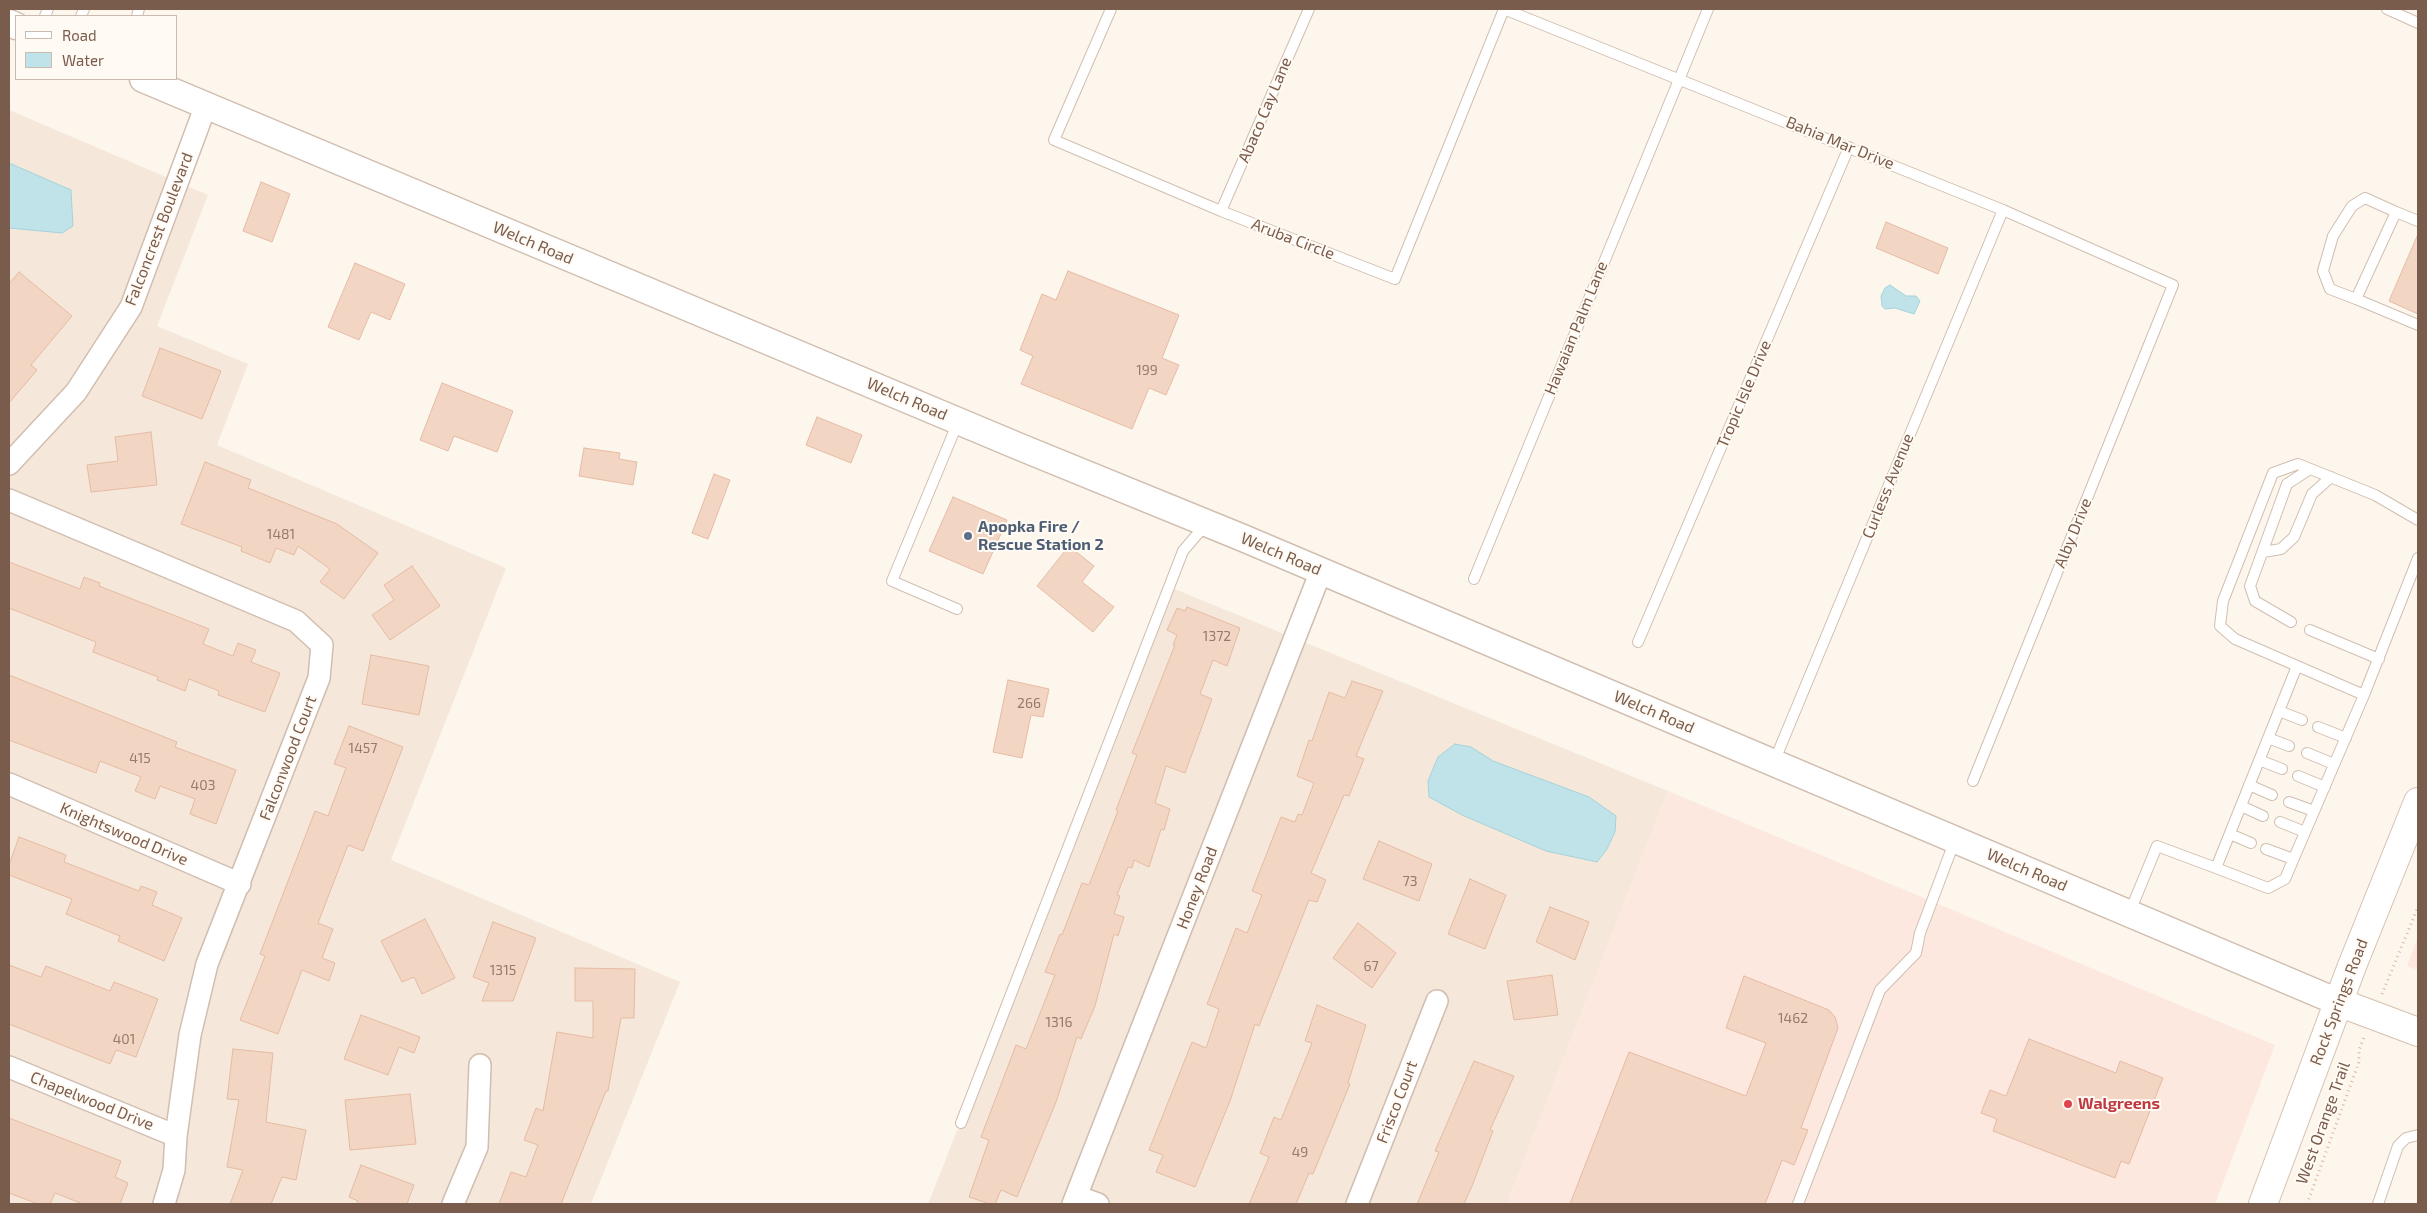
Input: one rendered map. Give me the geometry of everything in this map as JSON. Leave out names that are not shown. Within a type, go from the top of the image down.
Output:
[{"type":"main road","name":"Rock Springs Road","points":[[2263,1204],[2338,1002],[2418,802]]},
{"type":"main road","name":"Welch Road","points":[[2338,1002],[2418,1032]]},
{"type":"street","name":"Welch Road","points":[[145,80],[1321,571],[2338,1002]]},
{"type":"street","name":"Falconcrest Boulevard","points":[[9,464],[76,392],[131,307],[206,105]]},
{"type":"street","name":"Falconwood Court","points":[[9,500],[296,621],[322,645],[319,678],[240,884],[207,964],[190,1035],[176,1136],[174,1170],[164,1204]]},
{"type":"street","name":"Honey Road","points":[[1075,1200],[1321,571]]},
{"type":"street","name":"Knightswood Drive","points":[[9,784],[240,884]]},
{"type":"street","name":"Frisco Court","points":[[1357,1204],[1437,1001]]},
{"type":"street","points":[[453,1204],[477,1147],[480,1066]]},
{"type":"street","name":"Chapelwood Drive","points":[[9,1067],[176,1136]]},
{"type":"street","points":[[1075,1200],[1098,1204]]},
{"type":"lane","name":"Aruba Circle","points":[[1111,9],[1054,140],[1221,211],[1395,279],[1504,9]]},
{"type":"lane","name":"Abaco Cay Lane","points":[[1221,211],[1309,9]]},
{"type":"lane","name":"Bahia Mar Drive","points":[[1504,9],[2003,210],[2173,285]]},
{"type":"lane","name":"Hawaian Palm Lane","points":[[1474,579],[1678,78],[1708,9]]},
{"type":"lane","points":[[2387,9],[2418,23]]},
{"type":"lane","name":"Tropic Isle Drive","points":[[1638,642],[1849,147]]},
{"type":"lane","points":[[2418,221],[2365,198],[2352,206],[2333,236],[2323,270],[2330,289],[2418,326]]},
{"type":"lane","name":"Curless Avenue","points":[[1774,762],[2003,210]]},
{"type":"lane","points":[[2356,299],[2396,212]]},
{"type":"lane","name":"Alby Drive","points":[[1973,781],[2173,285]]},
{"type":"lane","points":[[957,609],[892,581],[959,421]]},
{"type":"lane","points":[[2364,695],[2235,639],[2220,626],[2223,601],[2273,473],[2298,464],[2375,496],[2418,520]]},
{"type":"lane","points":[[2291,622],[2255,601],[2250,586],[2287,484],[2310,469]]},
{"type":"lane","points":[[2263,552],[2281,549],[2294,537],[2312,494],[2332,477]]},
{"type":"lane","points":[[961,1123],[1179,561],[1183,552],[1206,524]]},
{"type":"lane","points":[[2130,914],[2157,846],[2268,888],[2284,880],[2364,695],[2418,558]]},
{"type":"lane","points":[[2310,630],[2379,658]]},
{"type":"lane","points":[[2216,868],[2297,666]]},
{"type":"lane","points":[[2279,711],[2302,720]]},
{"type":"lane","points":[[2318,727],[2346,738]]},
{"type":"lane","points":[[2268,738],[2289,746]]},
{"type":"lane","points":[[2307,753],[2334,764]]},
{"type":"lane","points":[[2259,760],[2282,770]]},
{"type":"lane","points":[[2298,776],[2325,787]]},
{"type":"lane","points":[[2249,785],[2272,795]]},
{"type":"lane","points":[[2289,802],[2314,812]]},
{"type":"lane","points":[[2241,806],[2263,816]]},
{"type":"lane","points":[[2280,822],[2305,832]]},
{"type":"lane","points":[[2230,834],[2251,843]]},
{"type":"lane","points":[[1798,1204],[1880,990],[1916,954],[1920,933],[1955,840]]},
{"type":"lane","points":[[2266,849],[2293,860]]},
{"type":"lane","points":[[2378,1204],[2398,1146],[2406,1138],[2418,1135]]},
{"type":"path","points":[[2389,976],[2418,907]]},
{"type":"path","name":"West Orange Trail","points":[[2307,1204],[2359,1062],[2358,1050]]},
{"type":"shaded area","points":[[9,110],[208,195],[157,326],[248,364],[217,445],[506,568],[391,860],[680,982],[591,1204],[9,1204]]},
{"type":"shaded area","points":[[1172,588],[1668,791],[1507,1204],[928,1204]]},
{"type":"shaded area","points":[[1668,791],[2275,1045],[2215,1204],[1507,1204]]},
{"type":"shaded area","points":[[2418,937],[2418,970],[2407,966]]},
{"type":"water","points":[[9,163],[71,190],[73,226],[62,233],[9,228]]},
{"type":"water","points":[[1890,285],[1906,296],[1916,296],[1920,301],[1914,314],[1895,308],[1885,309],[1882,306],[1881,296],[1885,288]]},
{"type":"water","points":[[1455,744],[1471,747],[1493,761],[1589,797],[1616,816],[1615,832],[1607,849],[1597,862],[1546,851],[1462,815],[1429,797],[1428,781],[1438,757]]},
{"type":"building","points":[[261,182],[290,194],[272,242],[243,231]]},
{"type":"building","points":[[1886,222],[1948,248],[1938,274],[1876,248]]},
{"type":"building","points":[[2418,234],[2418,314],[2389,301]]},
{"type":"building","points":[[355,263],[405,284],[390,320],[371,312],[359,340],[328,327]]},
{"type":"building","points":[[1068,271],[1179,315],[1162,358],[1179,365],[1166,395],[1149,388],[1132,429],[1021,384],[1033,356],[1020,350],[1042,294],[1056,300]]},
{"type":"building","points":[[19,272],[72,316],[31,365],[37,370],[9,403],[9,284]]},
{"type":"building","points":[[160,348],[221,371],[202,419],[142,396]]},
{"type":"building","points":[[442,383],[513,411],[497,452],[454,436],[448,451],[420,440]]},
{"type":"building","points":[[817,417],[862,435],[851,463],[806,445]]},
{"type":"building","points":[[151,432],[157,485],[91,492],[87,465],[118,461],[115,437]]},
{"type":"building","points":[[584,448],[620,453],[619,459],[637,462],[633,485],[579,476]]},
{"type":"building","points":[[205,462],[251,480],[248,488],[337,524],[378,553],[344,599],[320,582],[330,569],[298,546],[294,555],[276,548],[270,563],[241,551],[242,547],[181,524]]},
{"type":"building","points":[[714,474],[730,480],[708,539],[692,533]]},
{"type":"building","name":"Apopka Fire / Rescue Station 2","points":[[953,497],[1007,520],[983,574],[929,551]]},
{"type":"building","points":[[1069,546],[1094,566],[1082,582],[1114,607],[1093,632],[1037,586]]},
{"type":"building","points":[[9,562],[80,589],[84,577],[100,583],[99,586],[209,629],[203,644],[233,656],[238,643],[256,650],[251,662],[280,673],[265,712],[218,695],[219,691],[189,679],[185,691],[157,680],[158,677],[93,652],[96,642],[9,608]]},
{"type":"building","points":[[412,566],[440,606],[390,640],[372,615],[394,600],[384,585]]},
{"type":"building","points":[[1187,607],[1240,628],[1227,666],[1213,660],[1200,694],[1212,699],[1185,773],[1166,766],[1155,803],[1170,809],[1164,830],[1161,829],[1149,867],[1134,860],[1132,868],[1128,867],[1117,895],[1120,896],[1114,914],[1124,917],[1118,936],[1114,934],[1095,1006],[1081,1039],[1077,1037],[1056,1102],[1017,1197],[1001,1190],[995,1204],[990,1204],[969,1197],[989,1140],[981,1137],[1016,1045],[1026,1049],[1055,975],[1045,972],[1082,883],[1089,885],[1118,811],[1116,810],[1137,755],[1132,753],[1175,645],[1173,645],[1177,635],[1167,630],[1177,608],[1185,611]]},
{"type":"building","points":[[371,655],[429,666],[419,715],[362,704]]},
{"type":"building","points":[[9,675],[177,742],[175,747],[236,770],[216,824],[190,814],[195,799],[160,786],[155,799],[135,791],[141,777],[100,761],[96,773],[9,740]]},
{"type":"building","points":[[1008,680],[1049,689],[1043,717],[1031,715],[1022,758],[993,752]]},
{"type":"building","points":[[1352,681],[1383,691],[1356,756],[1364,759],[1349,796],[1344,795],[1311,873],[1326,880],[1317,902],[1309,900],[1259,1026],[1255,1024],[1230,1101],[1195,1187],[1156,1172],[1163,1155],[1149,1150],[1192,1042],[1206,1048],[1219,1009],[1207,1004],[1236,928],[1247,933],[1262,895],[1252,891],[1281,817],[1295,822],[1298,814],[1302,815],[1314,783],[1297,776],[1309,740],[1312,741],[1329,692],[1345,698]]},
{"type":"building","points":[[349,726],[403,747],[363,851],[348,845],[318,923],[333,929],[322,958],[335,963],[329,981],[302,970],[278,1034],[240,1020],[265,956],[260,954],[315,811],[328,816],[346,768],[334,764]]},
{"type":"building","points":[[19,837],[66,855],[64,862],[139,891],[141,886],[157,892],[152,905],[182,918],[164,961],[118,941],[120,936],[66,914],[72,899],[9,875],[9,865]]},
{"type":"building","points":[[1379,841],[1432,864],[1419,901],[1363,879]]},
{"type":"building","points":[[1470,879],[1506,895],[1485,949],[1448,934]]},
{"type":"building","points":[[1550,907],[1589,922],[1575,960],[1536,942]]},
{"type":"building","points":[[425,919],[455,978],[422,994],[414,977],[402,982],[381,941]]},
{"type":"building","points":[[493,922],[536,938],[513,1001],[482,1001],[489,983],[473,977]]},
{"type":"building","points":[[1358,923],[1396,953],[1372,988],[1333,958]]},
{"type":"building","points":[[9,965],[41,977],[46,966],[110,991],[114,982],[158,999],[136,1057],[116,1050],[110,1064],[9,1024]]},
{"type":"building","points":[[575,968],[635,969],[634,1018],[621,1018],[608,1091],[606,1091],[561,1204],[499,1204],[511,1172],[526,1177],[538,1145],[524,1140],[536,1108],[543,1111],[557,1032],[593,1038],[593,1001],[575,1001]]},
{"type":"building","points":[[1552,975],[1558,1015],[1514,1020],[1507,981]]},
{"type":"building","points":[[1744,976],[1829,1010],[1835,1017],[1838,1028],[1801,1128],[1808,1130],[1794,1165],[1782,1160],[1765,1204],[1570,1204],[1629,1052],[1746,1096],[1766,1043],[1726,1028]]},
{"type":"building","points":[[1317,1005],[1366,1025],[1348,1083],[1350,1084],[1313,1174],[1309,1173],[1296,1204],[1249,1204],[1269,1157],[1260,1153],[1274,1117],[1281,1120],[1312,1043],[1305,1041]]},
{"type":"building","points":[[361,1015],[420,1037],[414,1053],[399,1047],[388,1075],[344,1059]]},
{"type":"building","name":"Walgreens","points":[[2029,1039],[2116,1073],[2120,1061],[2163,1078],[2129,1164],[2121,1161],[2115,1178],[1993,1131],[1997,1119],[1981,1113],[1990,1090],[2006,1096]]},
{"type":"building","points":[[233,1049],[273,1053],[266,1122],[306,1130],[296,1180],[282,1177],[271,1204],[230,1204],[243,1170],[227,1167],[239,1100],[227,1099]]},
{"type":"building","points":[[1474,1061],[1514,1076],[1490,1130],[1493,1131],[1472,1186],[1464,1204],[1417,1204],[1439,1152],[1435,1151]]},
{"type":"building","points":[[410,1094],[416,1144],[350,1150],[345,1100]]},
{"type":"building","points":[[9,1118],[121,1161],[115,1177],[128,1183],[120,1204],[83,1204],[55,1193],[50,1204],[38,1204],[9,1193]]},
{"type":"building","points":[[361,1165],[414,1185],[407,1204],[356,1204],[358,1201],[349,1197]]},
{"type":"place","name":"Apopka Fire / Rescue Station 2","points":[[968,536]]},
{"type":"place","name":"Walgreens","points":[[2068,1104]]}]
